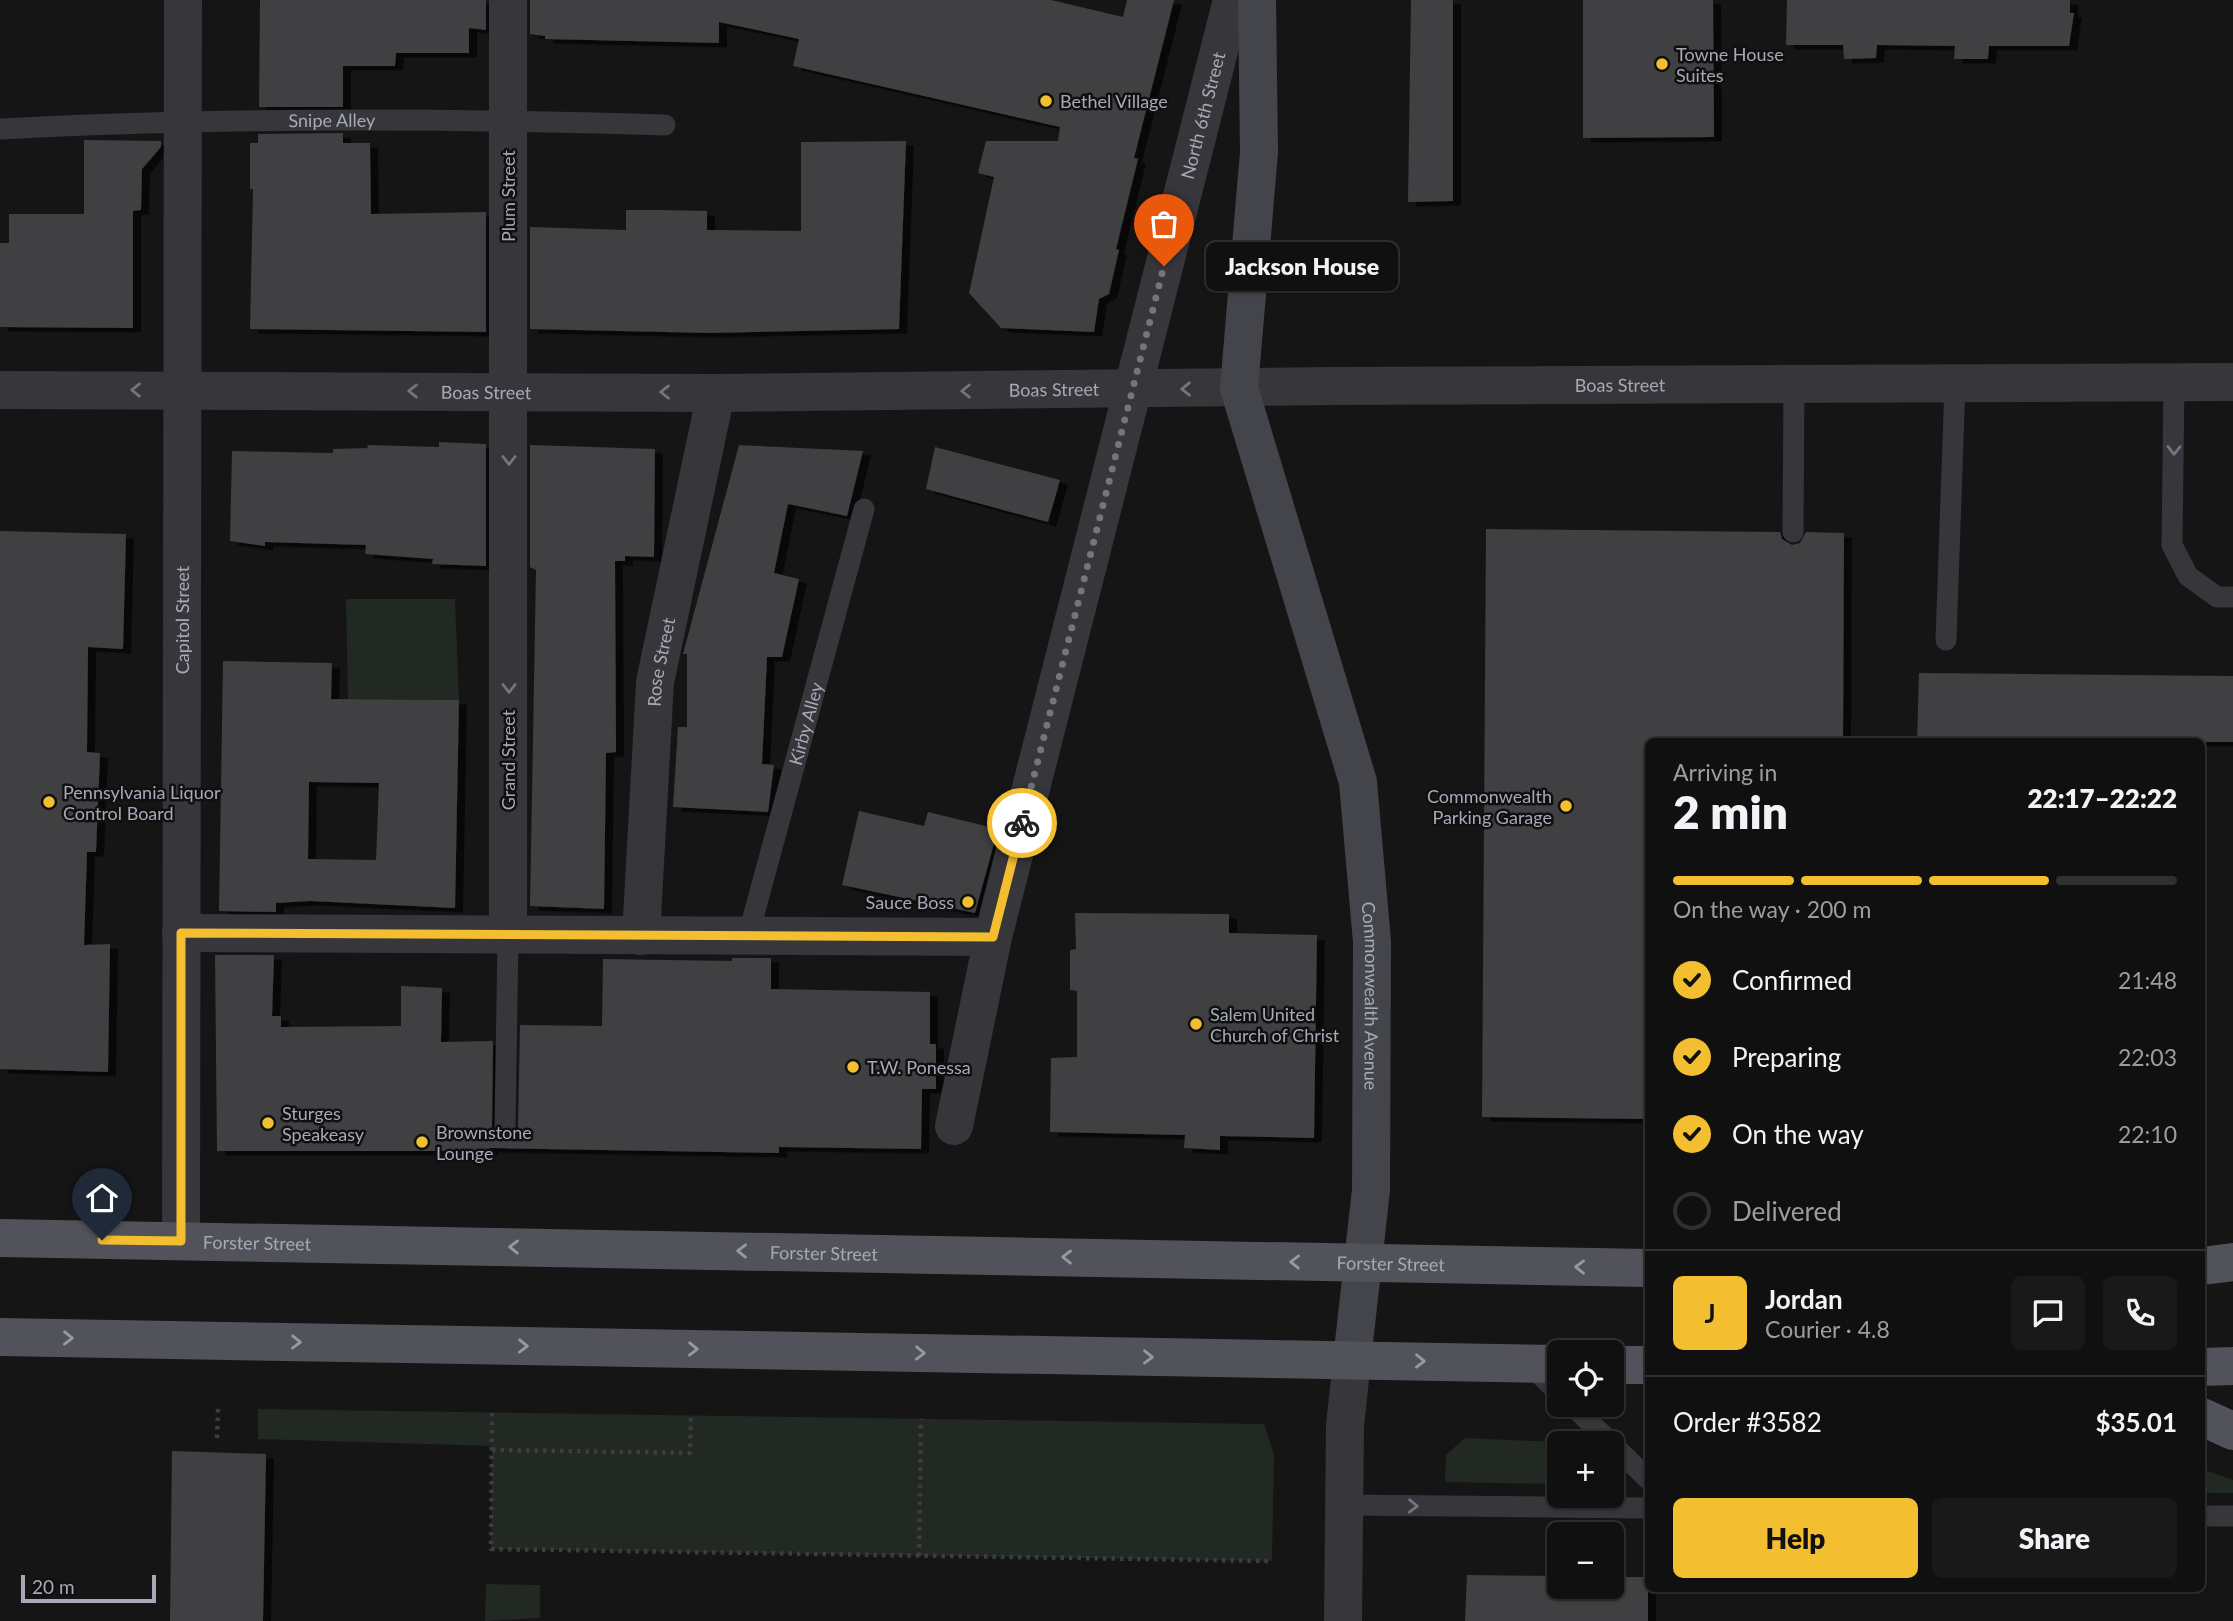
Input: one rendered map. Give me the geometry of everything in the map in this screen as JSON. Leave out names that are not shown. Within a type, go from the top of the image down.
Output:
[{"type":"main road","points":[[1239,388],[1259,152],[1258,0]]},
{"type":"main road","name":"Commonwealth Avenue","points":[[1239,388],[1358,782],[1372,942],[1371,1190],[1352,1360]]},
{"type":"main road","name":"Forster Street","points":[[0,1238],[1645,1268]]},
{"type":"main road","points":[[2205,1266],[2233,1262]]},
{"type":"main road","points":[[2205,1282],[2233,1285]]},
{"type":"main road","points":[[0,1337],[1544,1363]]},
{"type":"main road","points":[[1624,1364],[1645,1365]]},
{"type":"main road","points":[[2205,1367],[2233,1366]]},
{"type":"main road","points":[[2205,1418],[2233,1431]]},
{"type":"street","name":"Capitol Street","points":[[181,1241],[183,0]]},
{"type":"street","name":"Plum Street","points":[[508,0],[509,392]]},
{"type":"street","name":"North 6th Street","points":[[954,1126],[993,937],[1232,0]]},
{"type":"street","name":"Boas Street","points":[[0,390],[716,393],[2233,382]]},
{"type":"street","name":"Grand Street","points":[[508,936],[509,392]]},
{"type":"street","name":"Rose Street","points":[[641,936],[655,682],[716,393]]},
{"type":"street","points":[[181,933],[993,937]]},
{"type":"street","name":"Commonwealth Avenue","points":[[1343,1621],[1345,1426],[1352,1360]]},
{"type":"lane","name":"Snipe Alley","points":[[0,129],[184,120],[508,120],[665,125]]},
{"type":"lane","points":[[2174,382],[2172,545],[2188,576],[2217,597],[2233,597]]},
{"type":"lane","points":[[1793,532],[1794,384]]},
{"type":"lane","points":[[1946,640],[1955,384]]},
{"type":"lane","name":"Kirby Alley","points":[[748,936],[864,509]]},
{"type":"lane","name":"Grand Street","points":[[505,1128],[508,936]]},
{"type":"lane","points":[[1584,1417],[1645,1476]]},
{"type":"lane","points":[[1344,1505],[1645,1508]]},
{"type":"lane","points":[[2205,1516],[2233,1516]]},
{"type":"path","points":[[217,1438],[218,1408]]},
{"type":"path","points":[[492,1413],[491,1549],[1272,1561]]},
{"type":"path","points":[[492,1450],[690,1453],[691,1416]]},
{"type":"path","points":[[919,1556],[921,1419]]},
{"type":"shaded area","points":[[346,599],[455,599],[459,700],[348,699]]},
{"type":"shaded area","points":[[258,1409],[1264,1424],[1274,1454],[1272,1561],[491,1549],[492,1446],[258,1439]]},
{"type":"shaded area","points":[[1465,1438],[1547,1442],[1547,1484],[1445,1482],[1446,1455]]},
{"type":"shaded area","points":[[2205,1470],[2233,1480],[2233,1493],[2205,1493]]},
{"type":"shaded area","points":[[486,1584],[540,1585],[540,1618],[485,1621]]},
{"type":"building","points":[[260,0],[486,0],[486,30],[469,28],[469,53],[396,53],[395,66],[343,66],[343,107],[259,107]]},
{"type":"building","points":[[530,0],[1051,0],[1123,17],[1127,0],[1174,0],[1134,158],[1138,159],[1116,249],[1119,250],[1109,294],[1099,299],[1094,332],[1001,328],[969,293],[994,177],[978,173],[986,141],[1058,141],[1060,127],[793,66],[799,39],[719,22],[719,43],[545,39],[545,36],[530,34]]},
{"type":"building","points":[[1411,0],[1453,0],[1453,201],[1408,202]]},
{"type":"building","name":"Towne House Suites","points":[[1583,0],[1713,0],[1714,137],[1583,138]]},
{"type":"building","name":"Towne House Suites","points":[[1787,0],[2070,0],[2070,13],[2074,13],[2069,46],[1989,46],[1988,59],[1954,59],[1955,46],[1877,45],[1876,58],[1844,59],[1843,45],[1786,45]]},
{"type":"building","points":[[343,133],[343,143],[370,143],[371,214],[486,212],[486,332],[250,329],[253,189],[250,189],[250,143],[258,143],[258,134]]},
{"type":"building","points":[[84,140],[161,141],[161,147],[142,169],[141,210],[133,211],[133,328],[0,327],[0,243],[9,243],[9,214],[84,214]]},
{"type":"building","points":[[906,141],[899,329],[710,333],[530,329],[530,227],[626,230],[626,210],[659,210],[707,211],[707,230],[801,231],[801,142]]},
{"type":"building","points":[[439,442],[486,444],[486,566],[432,564],[433,559],[365,554],[366,545],[265,542],[265,546],[230,541],[232,451],[333,453],[333,449],[368,448],[367,445],[439,447]]},
{"type":"building","points":[[530,445],[655,449],[654,557],[625,556],[625,561],[615,561],[616,752],[606,753],[604,909],[530,906],[536,570],[530,567]]},
{"type":"building","points":[[739,445],[863,451],[847,516],[788,504],[774,573],[799,579],[782,657],[767,657],[762,764],[774,765],[768,812],[673,807],[678,727],[687,727],[687,654],[683,654]]},
{"type":"building","points":[[935,447],[1060,480],[1048,522],[926,489]]},
{"type":"building","name":"Commonwealth Parking Garage","points":[[1486,529],[1780,532],[1782,539],[1792,545],[1800,543],[1806,532],[1844,533],[1843,738],[1645,738],[1645,1119],[1482,1117]]},
{"type":"building","name":"Pennsylvania Liquor Control Board","points":[[0,531],[126,534],[123,649],[88,647],[87,752],[100,753],[96,852],[87,852],[84,945],[110,944],[108,1072],[0,1069]]},
{"type":"building","points":[[223,661],[332,663],[331,699],[459,700],[455,908],[310,901],[276,903],[276,912],[219,911]],"holes":[[[309,782],[379,783],[376,860],[308,859]]]},
{"type":"building","points":[[1919,673],[2233,676],[2233,742],[2205,742],[2205,738],[1917,738]]},
{"type":"building","points":[[859,811],[924,826],[928,812],[998,829],[975,913],[842,885]]},
{"type":"building","name":"Salem United Church of Christ","points":[[1075,913],[1229,914],[1229,933],[1317,935],[1314,1138],[1220,1136],[1220,1150],[1184,1148],[1185,1135],[1050,1132],[1051,1058],[1077,1057],[1077,991],[1070,990],[1070,950],[1076,949]]},
{"type":"building","points":[[215,955],[274,955],[272,1016],[281,1016],[281,1027],[401,1026],[401,986],[442,988],[441,1042],[493,1041],[492,1128],[494,1135],[504,1141],[512,1139],[518,1128],[520,1025],[602,1026],[603,959],[732,961],[732,958],[771,958],[771,989],[930,992],[930,1044],[936,1044],[936,1089],[922,1089],[921,1149],[779,1147],[779,1153],[490,1148],[490,1151],[217,1151]]},
{"type":"building","points":[[172,1451],[266,1454],[263,1621],[170,1621]]},
{"type":"building","points":[[1467,1575],[1547,1576],[1547,1599],[1624,1599],[1624,1577],[1645,1577],[1648,1621],[1465,1621]]},
{"type":"way so far","points":[[1022,823],[1164,266]]},
{"type":"place","name":"Towne House Suites","points":[[1662,64]]},
{"type":"place","name":"Bethel Village","points":[[1046,101]]},
{"type":"place","name":"Jackson House","points":[[1164,266]]},
{"type":"place","name":"Pennsylvania Liquor Control Board","points":[[49,802]]},
{"type":"place","name":"Commonwealth Parking Garage","points":[[1566,806]]},
{"type":"place","name":"Sauce Boss","points":[[968,902]]},
{"type":"place","name":"Salem United Church of Christ","points":[[1196,1024]]},
{"type":"place","name":"T.W. Ponessa","points":[[853,1067]]},
{"type":"place","name":"Sturges Speakeasy","points":[[268,1123]]},
{"type":"place","name":"Brownstone Lounge","points":[[422,1142]]},
{"type":"route","points":[[102,1240],[181,1241],[181,933],[993,937],[1022,823]]}]
